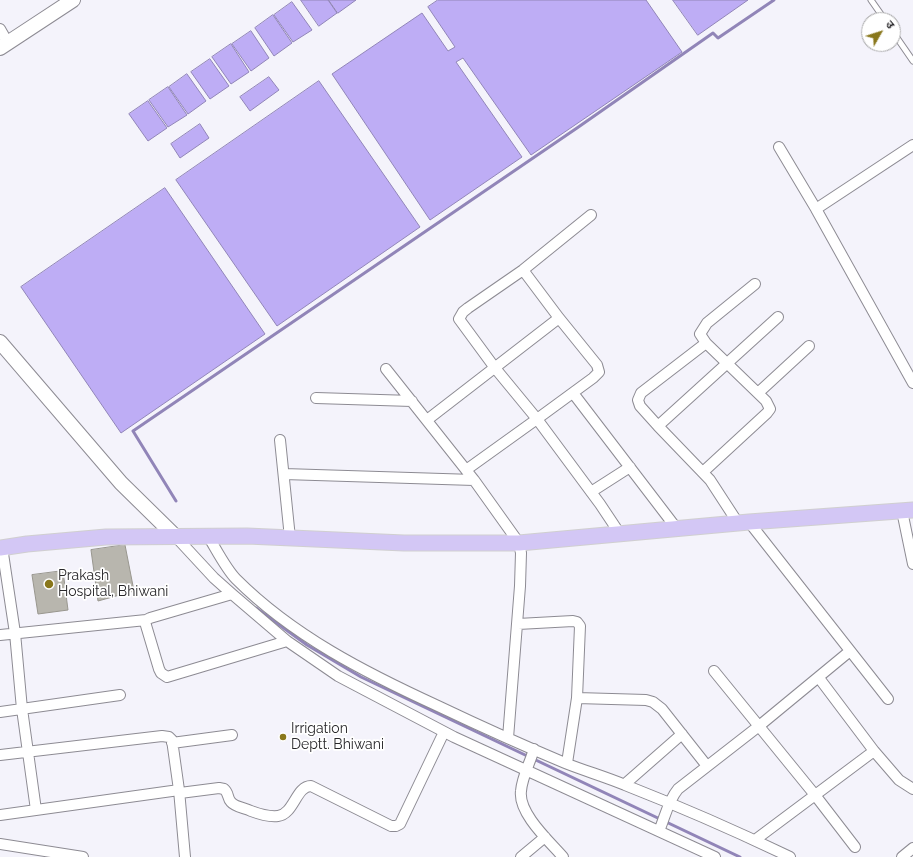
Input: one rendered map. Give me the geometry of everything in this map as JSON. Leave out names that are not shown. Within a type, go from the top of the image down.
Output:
[{"type":"main road","points":[[1,547],[106,536],[208,536],[404,543],[519,543],[907,510]]},
{"type":"street","points":[[0,29],[4,45],[71,1]]},
{"type":"street","points":[[816,209],[913,145]]},
{"type":"street","points":[[779,147],[816,209],[913,383]]},
{"type":"street","points":[[591,215],[523,270],[468,308],[459,318],[460,322],[495,368],[537,419],[620,534]]},
{"type":"street","points":[[466,470],[573,393],[598,372],[598,367],[523,270]]},
{"type":"street","points":[[703,472],[770,408],[758,393],[706,343],[700,334],[707,323],[755,284]]},
{"type":"street","points":[[658,426],[778,317]]},
{"type":"street","points":[[427,420],[559,318]]},
{"type":"street","points":[[0,342],[121,483],[176,537],[214,578],[287,641],[338,676],[444,732],[531,759],[662,824],[715,857]]},
{"type":"street","points":[[706,343],[639,396],[638,400],[640,406],[716,487],[850,651],[888,700]]},
{"type":"street","points":[[758,393],[809,346]]},
{"type":"street","points":[[386,369],[474,480],[519,543],[521,567],[518,624],[508,738]]},
{"type":"street","points":[[573,393],[677,529]]},
{"type":"street","points":[[316,398],[412,401]]},
{"type":"street","points":[[280,440],[290,538]]},
{"type":"street","points":[[591,492],[630,467]]},
{"type":"street","points":[[284,474],[474,480]]},
{"type":"street","points":[[907,510],[913,564]]},
{"type":"street","points":[[208,536],[235,578],[275,613],[315,641],[354,665],[508,738],[531,759],[567,763],[625,784],[755,840],[790,857]]},
{"type":"street","points":[[1,547],[16,633],[22,709],[36,810]]},
{"type":"street","points":[[0,635],[146,620],[232,594]]},
{"type":"street","points":[[146,620],[145,622],[161,673],[167,677],[287,641]]},
{"type":"street","points":[[518,624],[573,621],[579,624],[577,698],[567,763]]},
{"type":"street","points":[[662,824],[669,804],[678,790],[819,678],[850,651]]},
{"type":"street","points":[[714,671],[815,795],[855,847]]},
{"type":"street","points":[[819,678],[874,751],[899,780],[913,789]]},
{"type":"street","points":[[0,712],[120,695]]},
{"type":"street","points":[[577,698],[650,701],[662,709],[707,766]]},
{"type":"street","points":[[0,815],[180,791],[224,789],[228,793],[230,802],[233,804],[260,814],[279,816],[286,812],[303,788],[311,786],[392,826],[396,826],[400,824],[444,732]]},
{"type":"street","points":[[625,784],[682,734]]},
{"type":"street","points":[[172,743],[232,735]]},
{"type":"street","points":[[0,755],[165,736],[171,738],[180,791],[185,857]]},
{"type":"street","points":[[755,840],[874,751]]},
{"type":"street","points":[[531,759],[521,789],[520,797],[530,818],[563,857]]},
{"type":"street","points":[[521,857],[545,837]]},
{"type":"street","points":[[0,844],[83,857]]},
{"type":"street","points":[[902,857],[913,848]]},
{"type":"lane","points":[[871,0],[879,12]]},
{"type":"lane","points":[[901,44],[913,61]]},
{"type":"shaded area","points":[[301,0],[328,0],[337,13],[319,26]]},
{"type":"shaded area","points":[[329,0],[356,0],[338,13]]},
{"type":"shaded area","points":[[438,0],[646,0],[682,52],[531,155],[463,58],[456,62],[522,157],[430,220],[332,74],[422,13],[448,51],[455,47],[428,7]]},
{"type":"shaded area","points":[[673,0],[748,0],[698,35]]},
{"type":"shaded area","points":[[292,2],[312,30],[293,42],[274,15]]},
{"type":"shaded area","points":[[273,15],[292,43],[274,56],[255,28]]},
{"type":"shaded area","points":[[251,31],[269,58],[251,71],[232,44]]},
{"type":"shaded area","points":[[231,44],[249,72],[231,84],[212,57]]},
{"type":"shaded area","points":[[210,59],[229,86],[210,99],[191,72]]},
{"type":"shaded area","points":[[187,74],[206,101],[188,114],[169,87]]},
{"type":"shaded area","points":[[269,77],[279,90],[250,111],[240,97]]},
{"type":"shaded area","points":[[319,81],[420,227],[277,326],[176,180]]},
{"type":"shaded area","points":[[168,87],[187,115],[168,127],[149,100]]},
{"type":"shaded area","points":[[148,101],[167,128],[148,141],[129,114]]},
{"type":"shaded area","points":[[200,124],[209,138],[180,158],[171,144]]},
{"type":"shaded area","points":[[165,188],[265,334],[121,433],[21,287]]},
{"type":"building","points":[[125,545],[134,591],[98,601],[91,550]]},
{"type":"building","points":[[63,571],[68,610],[38,614],[32,575]]},
{"type":"waterway","points":[[176,501],[133,431],[577,128],[713,33],[718,38],[774,0]]},
{"type":"waterway","points":[[256,608],[307,645],[361,677],[740,857]]},
{"type":"place","name":"Prakash Hospital, Bhiwani","points":[[49,584]]},
{"type":"place","name":"Irrigation Deptt. Bhiwani","points":[[283,737]]}]
